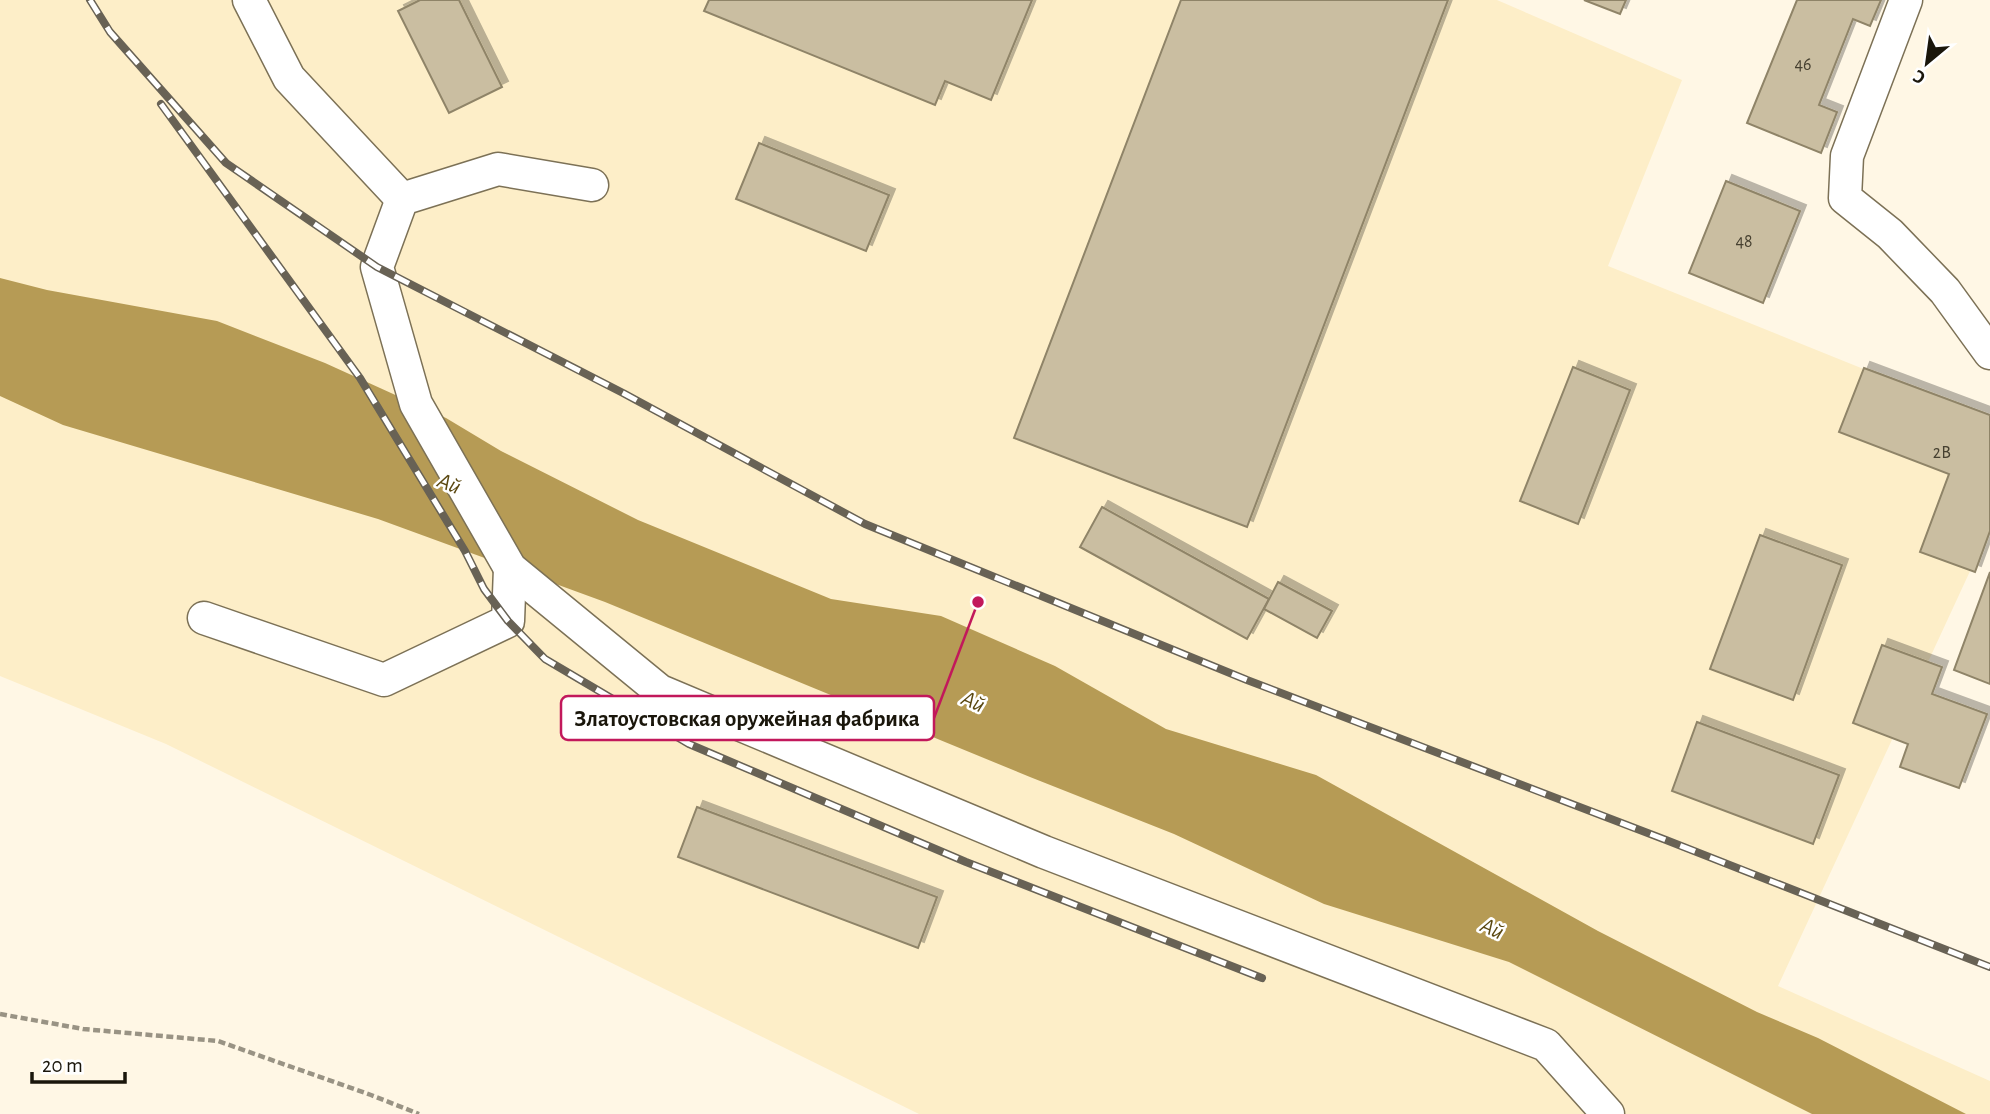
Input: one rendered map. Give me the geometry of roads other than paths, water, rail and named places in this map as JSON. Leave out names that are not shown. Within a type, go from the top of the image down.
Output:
[{"type":"lane","points":[[249,0],[289,78],[402,199]]},
{"type":"lane","points":[[1906,0],[1847,156],[1845,198],[1891,234],[1945,291],[1990,353]]},
{"type":"lane","points":[[402,199],[498,169],[592,185]]},
{"type":"lane","points":[[402,199],[377,267],[416,404],[510,568],[660,691],[1044,852],[1546,1045],[1608,1114]]},
{"type":"lane","points":[[204,618],[384,680],[508,621],[510,568]]},
{"type":"water","name":"Ай","points":[[0,278],[47,290],[217,321],[325,363],[446,418],[501,451],[638,520],[831,599],[941,616],[1055,666],[1166,729],[1316,775],[1598,931],[1757,1012],[1818,1038],[1966,1114],[1812,1114],[1509,962],[1324,904],[1174,834],[605,602],[378,519],[63,425],[0,396]]},
{"type":"railway","points":[[90,0],[110,32],[226,163],[377,267],[623,393],[865,524],[1247,680],[1990,967]]},
{"type":"railway","points":[[161,104],[360,378],[465,551],[484,589],[508,621],[545,659],[689,744],[966,862],[1262,978]]},
{"type":"place","name":"Златоустовская оружейная фабрика","points":[[978,602]]}]
